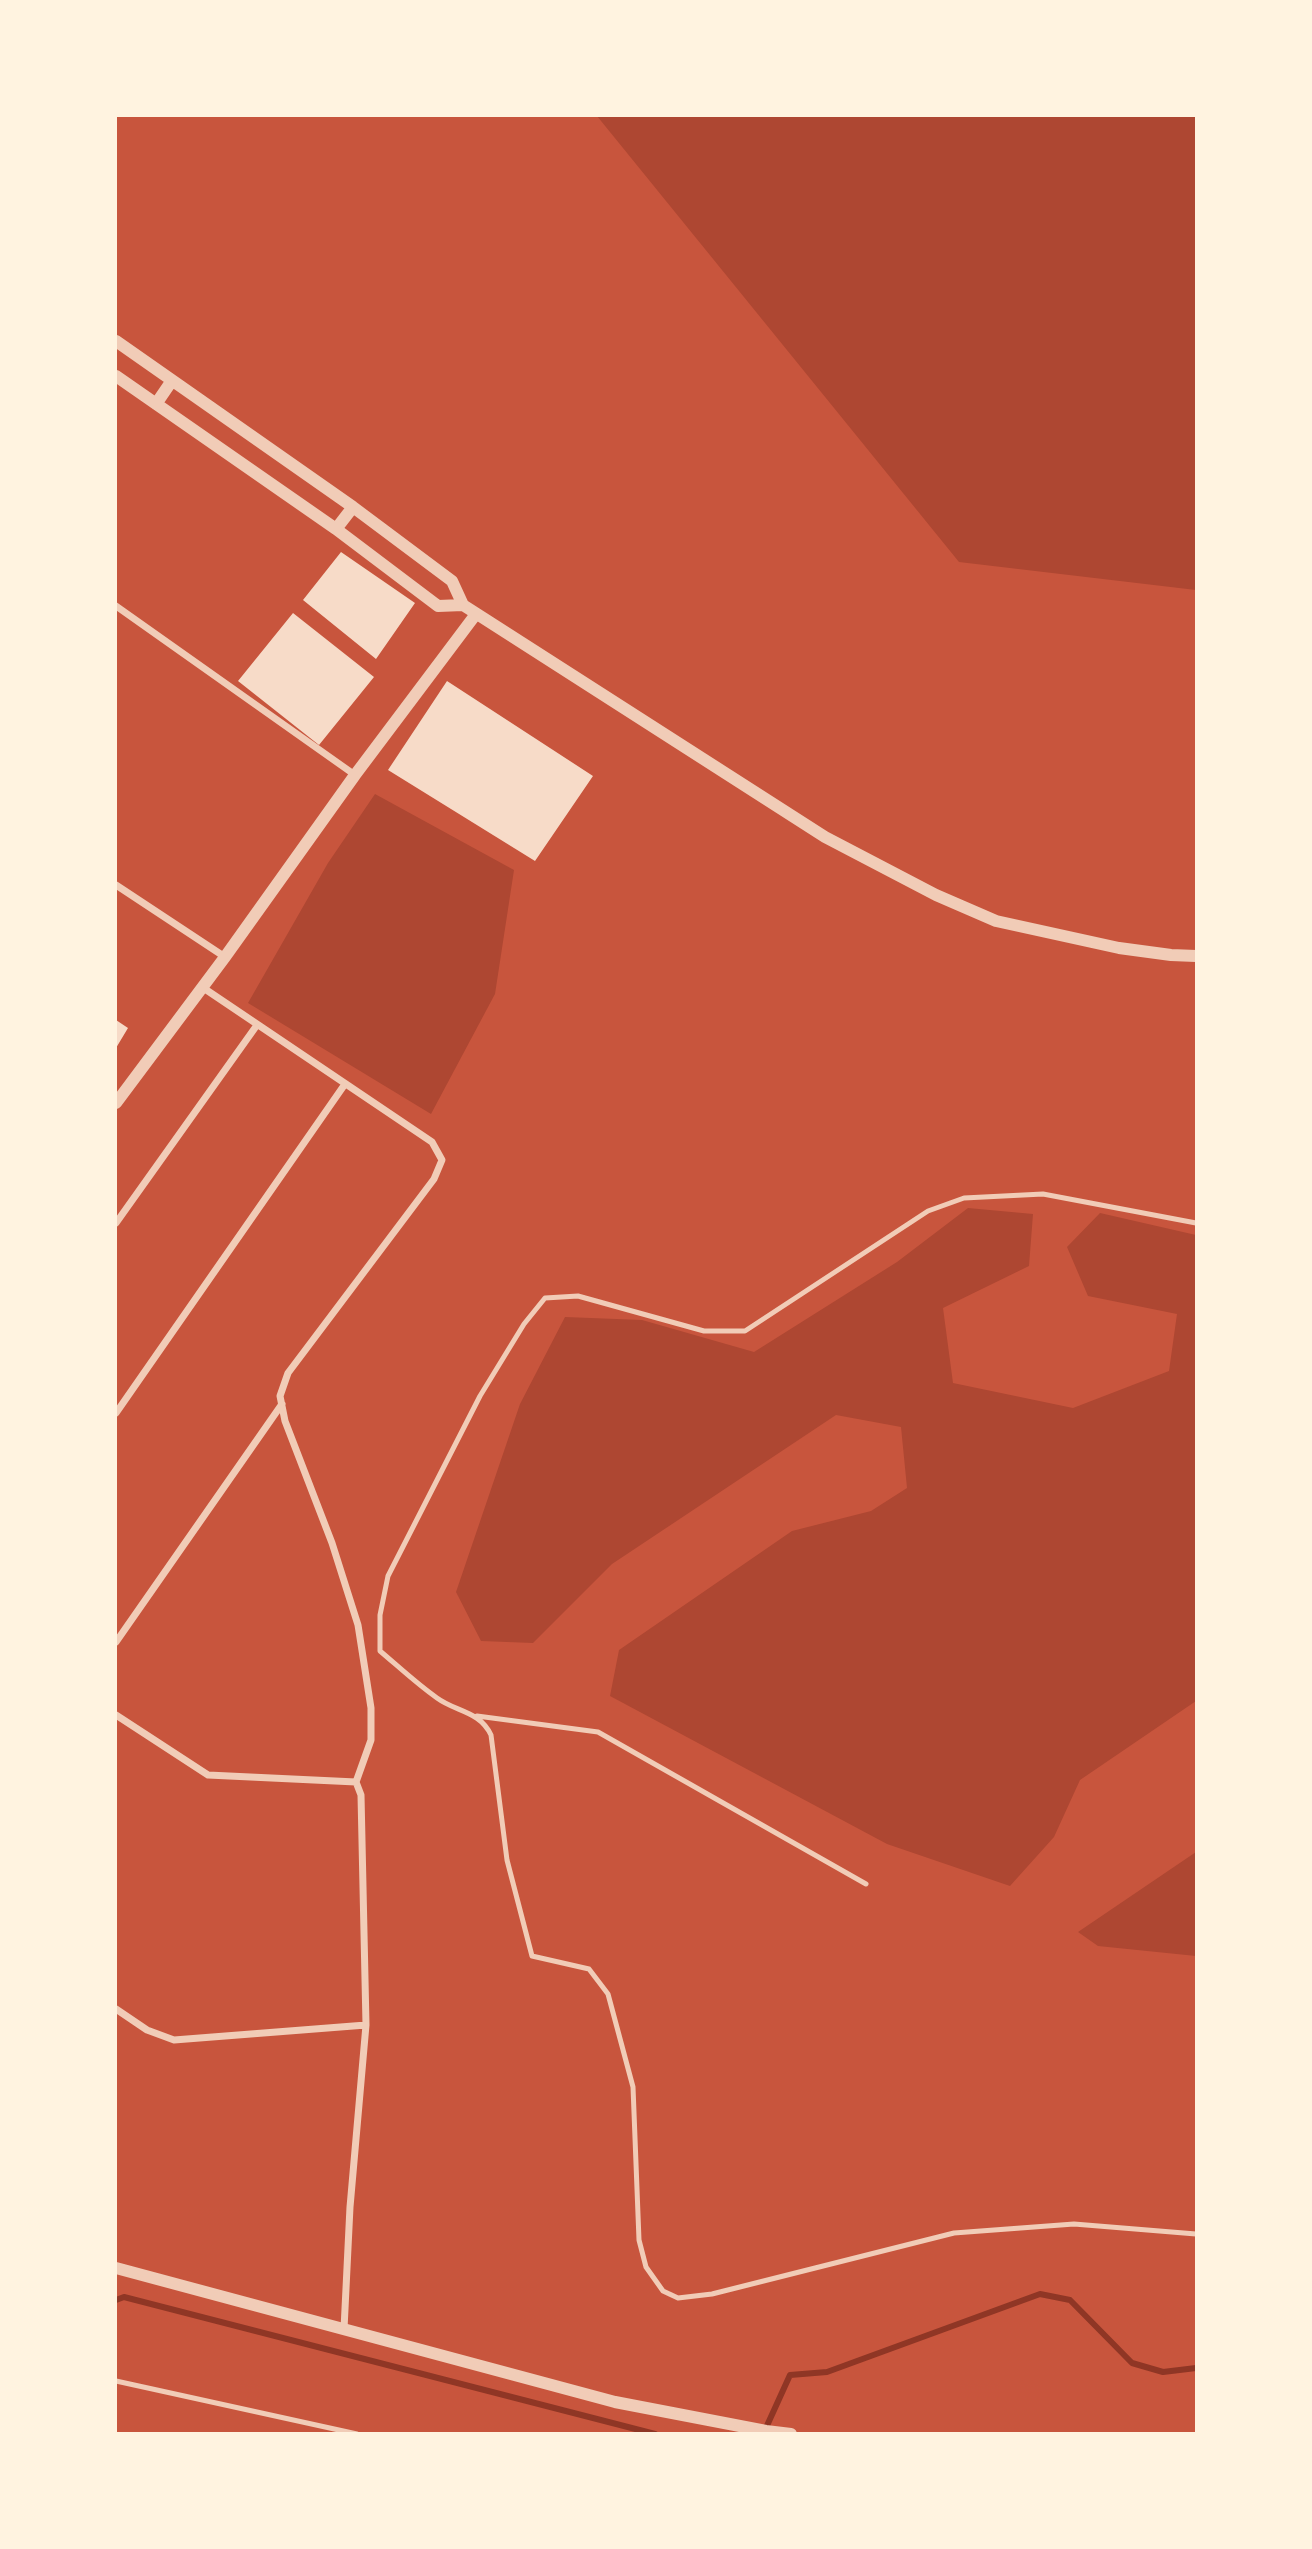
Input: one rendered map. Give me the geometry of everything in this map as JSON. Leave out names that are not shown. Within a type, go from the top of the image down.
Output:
[{"type":"street","points":[[116,341],[353,507],[452,581],[463,605],[825,837],[936,895],[996,922],[1119,948],[1196,956]]},
{"type":"street","points":[[116,376],[336,528],[438,606],[463,605]]},
{"type":"street","points":[[156,404],[171,382]]},
{"type":"street","points":[[336,528],[353,507]]},
{"type":"street","points":[[116,606],[355,775]]},
{"type":"street","points":[[116,1103],[225,957],[355,775],[477,614]]},
{"type":"street","points":[[116,885],[225,957]]},
{"type":"street","points":[[201,987],[432,1142],[442,1160],[434,1179],[288,1373],[280,1396],[285,1421],[332,1543],[358,1625],[371,1708],[371,1741],[356,1782],[361,1795],[366,2025],[350,2207],[344,2329]]},
{"type":"street","points":[[116,1223],[257,1024]]},
{"type":"street","points":[[116,1413],[345,1084]]},
{"type":"street","points":[[116,1642],[282,1404]]},
{"type":"street","points":[[116,1715],[208,1775],[356,1782]]},
{"type":"street","points":[[116,2009],[147,2030],[174,2040],[366,2025]]},
{"type":"street","points":[[116,2267],[615,2402],[791,2434]]},
{"type":"lane","points":[[866,1884],[598,1732],[477,1716],[438,1699],[380,1651],[380,1615],[388,1576],[480,1396],[524,1324],[545,1298],[578,1296],[704,1331],[745,1331],[928,1211],[964,1198],[1043,1194],[1196,1223]]},
{"type":"lane","points":[[477,1716],[491,1735],[507,1860],[532,1955],[589,1969],[608,1994],[632,2087],[639,2241],[646,2267],[663,2291],[678,2298],[712,2294],[954,2233],[1074,2224],[1196,2234]]},
{"type":"lane","points":[[116,2381],[357,2434]]},
{"type":"shaded area","points":[[597,116],[1196,116],[1196,590],[959,562]]},
{"type":"shaded area","points":[[375,794],[514,870],[495,994],[431,1114],[248,1003],[328,863]]},
{"type":"shaded area","points":[[968,1208],[1033,1214],[1029,1266],[943,1308],[953,1383],[1073,1408],[1169,1371],[1177,1314],[1088,1296],[1067,1247],[1100,1213],[1196,1235],[1196,1701],[1080,1780],[1054,1837],[1010,1886],[887,1844],[610,1696],[619,1650],[792,1531],[871,1511],[907,1488],[901,1427],[836,1415],[612,1564],[533,1643],[481,1641],[456,1592],[520,1404],[565,1317],[642,1320],[754,1352],[897,1262]]},
{"type":"shaded area","points":[[1196,1852],[1196,1956],[1098,1946],[1078,1932]]},
{"type":"building","points":[[341,552],[415,603],[376,659],[303,600]]},
{"type":"building","points":[[293,613],[374,677],[319,745],[238,681]]},
{"type":"building","points":[[447,681],[593,776],[535,861],[388,770]]},
{"type":"building","points":[[116,1020],[128,1028],[116,1048]]},
{"type":"waterway","points":[[765,2430],[790,2375],[827,2372],[1040,2294],[1070,2300],[1132,2363],[1163,2372],[1196,2368]]},
{"type":"waterway","points":[[116,2300],[124,2297],[655,2434]]}]
